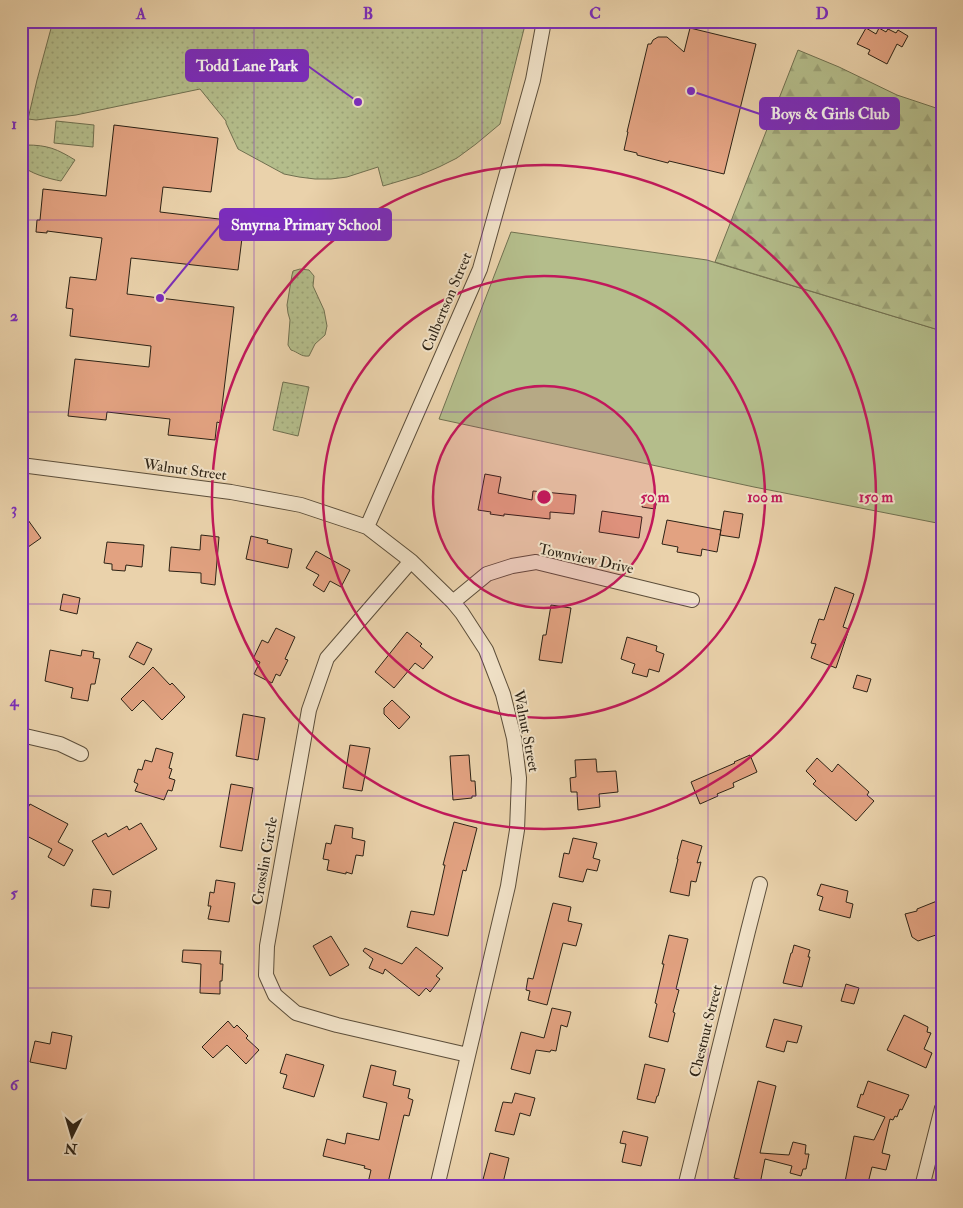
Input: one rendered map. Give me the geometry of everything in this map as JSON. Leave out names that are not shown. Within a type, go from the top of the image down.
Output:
[{"type":"street","name":"Culbertson Street","points":[[366,527],[480,269],[533,80],[544,21]]},
{"type":"street","name":"Walnut Street","points":[[21,465],[221,491],[301,504],[366,527],[411,562],[453,602],[462,612],[486,650],[503,694],[514,738],[519,778],[517,830],[508,886],[437,1187]]},
{"type":"street","name":"Crosslin Circle","points":[[411,562],[327,658],[309,710],[267,946],[266,975],[275,995],[296,1013],[337,1025],[468,1055]]},
{"type":"street","name":"Townview Drive","points":[[453,602],[487,574],[512,566],[536,562],[692,600]]},
{"type":"street","points":[[21,735],[60,744],[81,754]]},
{"type":"street","name":"Chestnut Street","points":[[685,1187],[760,884]]},
{"type":"street","points":[[922,1187],[942,1108]]},
{"type":"green space","points":[[53,21],[526,21],[500,124],[457,158],[420,175],[383,186],[378,167],[347,177],[331,179],[315,179],[284,174],[238,149],[226,121],[200,89],[76,115],[36,120],[28,119]]},
{"type":"green space","points":[[798,50],[897,95],[942,110],[942,331],[715,262]]},
{"type":"green space","points":[[56,121],[94,125],[93,147],[54,143]]},
{"type":"green space","points":[[26,145],[52,148],[75,160],[61,181],[45,177],[33,173],[21,164]]},
{"type":"green space","points":[[511,232],[707,260],[942,331],[942,524],[754,487],[439,419]]},
{"type":"green space","points":[[300,269],[309,270],[314,276],[313,286],[324,310],[327,326],[325,335],[315,344],[309,356],[291,350],[288,345],[290,320],[287,305],[293,271]]},
{"type":"green space","points":[[283,382],[309,387],[298,436],[273,430]]},
{"type":"building","points":[[690,28],[756,44],[724,174],[669,161],[668,163],[624,150],[648,44],[651,44],[658,37],[667,37],[684,52]]},
{"type":"building","points":[[866,28],[876,34],[879,28],[886,32],[888,29],[896,33],[898,30],[908,36],[902,47],[897,44],[887,64],[868,54],[870,50],[857,44]]},
{"type":"building","points":[[114,125],[218,138],[211,192],[163,187],[160,212],[244,222],[238,270],[131,258],[127,294],[234,307],[220,423],[217,422],[215,440],[168,435],[170,419],[107,412],[106,420],[68,416],[75,359],[149,367],[151,346],[70,336],[73,309],[66,308],[70,277],[96,280],[102,238],[47,231],[47,233],[36,232],[37,220],[40,220],[43,189],[106,196]]},
{"type":"building","points":[[485,474],[501,477],[498,493],[532,500],[533,491],[576,495],[574,514],[550,512],[550,519],[504,514],[504,516],[478,510]]},
{"type":"building","points":[[645,493],[658,496],[655,509],[642,507]]},
{"type":"building","points":[[602,511],[642,517],[639,538],[599,532]]},
{"type":"building","points":[[724,511],[743,514],[739,538],[720,535]]},
{"type":"building","points":[[28,520],[41,538],[21,552],[21,525]]},
{"type":"building","points":[[667,520],[721,530],[717,552],[702,549],[701,556],[677,552],[678,547],[662,544]]},
{"type":"building","points":[[201,535],[219,537],[215,585],[201,583],[201,573],[169,571],[171,547],[200,550]]},
{"type":"building","points":[[251,536],[268,540],[267,543],[292,549],[288,568],[246,559]]},
{"type":"building","points":[[107,542],[144,545],[142,567],[126,565],[125,571],[112,570],[112,564],[104,563]]},
{"type":"building","points":[[316,551],[350,570],[341,587],[330,581],[324,592],[313,585],[319,575],[306,568]]},
{"type":"building","points":[[835,587],[854,594],[843,627],[849,629],[836,668],[811,658],[816,644],[811,643],[819,619],[824,620]]},
{"type":"building","points":[[63,594],[80,598],[77,614],[60,610]]},
{"type":"building","points":[[551,605],[571,608],[562,663],[539,660],[543,635],[546,635]]},
{"type":"building","points":[[276,628],[295,637],[285,659],[288,660],[280,676],[276,674],[272,683],[254,674],[260,662],[253,659],[262,640],[268,643]]},
{"type":"building","points":[[407,632],[422,644],[420,646],[433,657],[423,669],[415,663],[394,688],[375,672]]},
{"type":"building","points":[[627,637],[657,646],[656,651],[664,654],[659,672],[649,669],[647,677],[632,673],[635,664],[621,659]]},
{"type":"building","points":[[137,642],[152,649],[144,665],[129,657]]},
{"type":"building","points":[[50,650],[81,656],[82,650],[94,652],[93,658],[100,659],[95,684],[91,684],[88,701],[71,698],[73,688],[45,681]]},
{"type":"building","points":[[153,667],[170,685],[172,683],[185,697],[162,720],[143,700],[132,711],[121,699]]},
{"type":"building","points":[[857,675],[871,679],[867,692],[853,688]]},
{"type":"building","points":[[392,700],[410,717],[399,729],[384,714],[384,708]]},
{"type":"building","points":[[243,714],[265,718],[258,760],[236,756]]},
{"type":"building","points":[[350,745],[370,748],[362,791],[343,788]]},
{"type":"building","points":[[156,748],[173,753],[169,768],[172,769],[169,778],[175,780],[172,791],[168,790],[164,800],[135,791],[138,784],[134,782],[138,769],[142,770],[145,760],[152,762]]},
{"type":"building","points":[[469,755],[471,781],[475,781],[476,796],[453,800],[450,756]]},
{"type":"building","points":[[750,755],[757,772],[733,783],[734,787],[700,804],[691,782]]},
{"type":"building","points":[[817,758],[832,772],[838,764],[869,792],[867,795],[874,801],[856,821],[813,784],[816,781],[806,771]]},
{"type":"building","points":[[596,759],[597,772],[616,771],[618,792],[599,794],[600,807],[578,810],[577,792],[571,792],[570,778],[576,777],[575,760]]},
{"type":"building","points":[[231,784],[253,788],[242,851],[220,847]]},
{"type":"building","points":[[30,804],[68,824],[58,842],[73,850],[64,866],[48,857],[52,849],[21,833],[21,820]]},
{"type":"building","points":[[454,822],[477,828],[466,871],[463,870],[448,936],[407,927],[411,911],[434,915],[445,865],[443,865]]},
{"type":"building","points":[[141,823],[157,849],[113,875],[92,841],[106,833],[108,837],[127,826],[129,830]]},
{"type":"building","points":[[335,825],[353,828],[352,838],[365,841],[363,856],[356,855],[352,874],[327,870],[329,860],[323,859],[326,843],[331,844]]},
{"type":"building","points":[[573,838],[597,843],[593,858],[600,860],[597,871],[587,869],[583,882],[559,877],[564,853],[569,854]]},
{"type":"building","points":[[682,840],[702,846],[697,863],[701,862],[696,882],[691,881],[689,896],[670,892]]},
{"type":"building","points":[[216,880],[235,883],[229,922],[208,919],[211,906],[208,906],[210,892],[214,893]]},
{"type":"building","points":[[821,884],[848,891],[846,902],[853,904],[850,918],[819,910],[823,897],[817,895]]},
{"type":"building","points":[[93,889],[111,891],[109,908],[91,906]]},
{"type":"building","points":[[942,899],[942,933],[918,941],[912,937],[905,914],[917,911],[917,909]]},
{"type":"building","points":[[553,903],[571,907],[568,921],[582,924],[576,946],[563,943],[547,1005],[528,1000],[530,991],[526,990],[528,978],[533,979]]},
{"type":"building","points":[[669,935],[688,939],[676,989],[679,990],[668,1042],[649,1037],[657,1004],[655,1003]]},
{"type":"building","points":[[331,936],[349,965],[330,976],[313,946]]},
{"type":"building","points":[[794,945],[810,950],[802,987],[783,983]]},
{"type":"building","points":[[416,947],[443,968],[436,976],[440,979],[430,992],[426,988],[419,996],[385,969],[383,974],[369,968],[373,959],[363,951],[365,948],[402,964]]},
{"type":"building","points":[[183,950],[221,951],[220,964],[223,964],[220,994],[200,993],[201,964],[182,962]]},
{"type":"building","points":[[846,984],[859,988],[854,1004],[841,1001]]},
{"type":"building","points":[[552,1008],[571,1012],[567,1027],[561,1025],[556,1051],[536,1050],[530,1074],[511,1069],[521,1032],[544,1038]]},
{"type":"building","points":[[904,1015],[928,1027],[927,1032],[931,1033],[924,1049],[932,1053],[926,1068],[887,1050]]},
{"type":"building","points":[[774,1019],[802,1026],[797,1043],[787,1041],[784,1052],[766,1047]]},
{"type":"building","points":[[228,1021],[234,1028],[237,1025],[248,1036],[246,1038],[259,1050],[246,1064],[227,1045],[213,1058],[202,1047]]},
{"type":"building","points":[[52,1032],[72,1036],[66,1069],[30,1062],[35,1041],[50,1044]]},
{"type":"building","points":[[286,1054],[324,1065],[314,1097],[283,1088],[287,1075],[280,1073]]},
{"type":"building","points":[[645,1064],[665,1069],[655,1103],[637,1099]]},
{"type":"building","points":[[371,1065],[396,1071],[393,1085],[410,1089],[408,1098],[413,1100],[409,1116],[404,1115],[387,1187],[367,1187],[371,1170],[364,1168],[365,1166],[323,1156],[327,1139],[345,1144],[347,1133],[379,1140],[387,1103],[363,1097]]},
{"type":"building","points":[[758,1081],[776,1086],[760,1153],[789,1155],[793,1142],[806,1145],[805,1154],[809,1154],[806,1169],[803,1169],[801,1176],[790,1173],[792,1166],[765,1159],[760,1184],[734,1178]]},
{"type":"building","points":[[868,1081],[909,1095],[897,1117],[895,1116],[893,1120],[890,1119],[882,1153],[890,1155],[886,1170],[872,1167],[867,1187],[844,1187],[854,1136],[874,1140],[885,1117],[857,1107]]},
{"type":"building","points":[[515,1093],[535,1098],[530,1116],[520,1113],[514,1135],[495,1131],[503,1102],[512,1103]]},
{"type":"building","points":[[623,1131],[648,1137],[641,1166],[622,1162],[626,1144],[620,1143]]},
{"type":"building","points":[[490,1153],[509,1158],[502,1187],[481,1187]]},
{"type":"place","name":"Boys & Girls Club","points":[[691,91]]},
{"type":"place","name":"Todd Lane Park","points":[[358,102]]},
{"type":"place","name":"Smyrna Primary School","points":[[160,298]]}]
